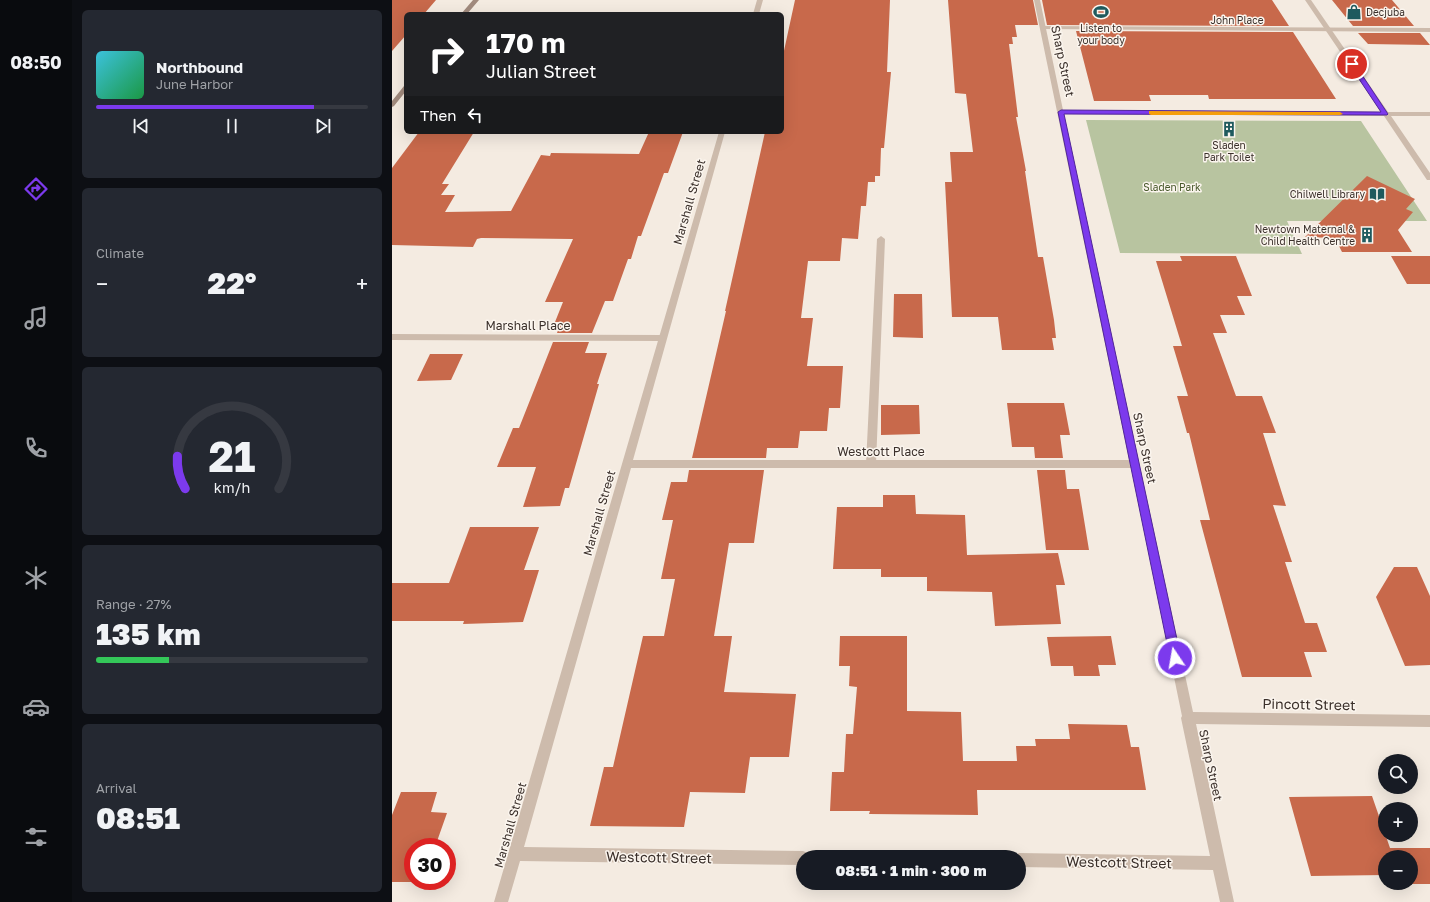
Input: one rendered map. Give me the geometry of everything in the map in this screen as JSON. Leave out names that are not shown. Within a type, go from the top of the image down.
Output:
[{"type":"main road","points":[[466,12],[476,0]]},
{"type":"main road","points":[[392,105],[404,90]]},
{"type":"street","points":[[757,12],[760,0]]},
{"type":"street","name":"Sharp Street","points":[[1037,0],[1227,902]]},
{"type":"street","points":[[1308,0],[1430,178]]},
{"type":"street","name":"John Place","points":[[1043,28],[1430,30]]},
{"type":"street","points":[[1061,112],[1430,114]]},
{"type":"street","name":"Marshall Street","points":[[501,902],[721,134]]},
{"type":"street","points":[[871,464],[881,239]]},
{"type":"street","name":"Marshall Place","points":[[392,337],[663,338]]},
{"type":"street","name":"Westcott Place","points":[[627,464],[1135,464]]},
{"type":"street","name":"Pincott Street","points":[[1188,718],[1430,721]]},
{"type":"street","name":"Westcott Street","points":[[515,854],[796,858]]},
{"type":"street","name":"Westcott Street","points":[[1026,860],[1218,863]]},
{"type":"green space","name":"Sladen Park","points":[[1086,120],[1361,121],[1427,221],[1287,221],[1302,254],[1120,253]]},
{"type":"building","points":[[392,0],[436,0],[426,12],[404,12],[404,37],[392,51]]},
{"type":"building","points":[[795,0],[890,0],[887,72],[891,72],[884,148],[881,148],[880,176],[875,176],[875,182],[868,182],[866,206],[861,206],[858,239],[842,238],[840,261],[808,261],[801,318],[813,318],[807,366],[843,366],[840,408],[829,408],[827,431],[800,431],[798,448],[767,448],[766,458],[692,458],[765,134],[784,134],[784,51]]},
{"type":"building","points":[[948,0],[1033,0],[1038,25],[1015,25],[1017,37],[1012,37],[1013,44],[1009,44],[1018,117],[1016,117],[1026,171],[1038,257],[1043,257],[1054,320],[1056,338],[1052,338],[1054,350],[1002,350],[998,317],[952,317],[945,182],[952,182],[950,152],[973,152],[966,94],[955,93]]},
{"type":"building","points":[[1042,0],[1272,0],[1289,26],[1047,25]]},
{"type":"building","points":[[1332,0],[1392,0],[1414,26],[1353,26]]},
{"type":"building","points":[[1076,31],[1293,32],[1336,99],[1209,99],[1208,95],[1149,95],[1151,101],[1094,101]]},
{"type":"building","points":[[1358,33],[1420,33],[1430,45],[1368,44]]},
{"type":"building","points":[[418,134],[473,134],[442,184],[449,184],[441,195],[455,195],[445,212],[511,211],[541,155],[550,156],[551,153],[639,154],[648,134],[682,134],[668,173],[664,173],[641,236],[638,236],[631,259],[628,259],[613,301],[605,301],[592,333],[557,333],[561,322],[555,322],[563,302],[545,302],[573,239],[481,238],[477,239],[473,247],[392,245],[392,168]]},
{"type":"building","points":[[1367,176],[1415,199],[1406,209],[1413,212],[1398,230],[1412,252],[1342,252],[1335,238],[1305,237]]},
{"type":"building","points":[[1180,256],[1236,256],[1252,296],[1237,296],[1245,315],[1220,315],[1227,333],[1213,333],[1236,396],[1262,396],[1276,433],[1263,433],[1286,506],[1273,505],[1292,562],[1285,562],[1305,623],[1317,623],[1327,652],[1304,652],[1312,677],[1242,677],[1200,520],[1210,520],[1189,433],[1187,433],[1177,396],[1188,396],[1173,346],[1182,346],[1156,261],[1182,261]]},
{"type":"building","points":[[1391,256],[1430,256],[1430,284],[1407,284]]},
{"type":"building","points":[[894,294],[922,294],[923,338],[893,337]]},
{"type":"building","points":[[553,342],[589,342],[585,353],[607,353],[597,384],[599,384],[569,488],[565,488],[560,506],[523,507],[536,467],[497,467],[513,428],[519,428]]},
{"type":"building","points":[[430,354],[463,354],[451,380],[417,381]]},
{"type":"building","points":[[1007,403],[1064,403],[1070,435],[1060,435],[1063,458],[1035,458],[1034,447],[1012,447]]},
{"type":"building","points":[[881,405],[919,405],[920,434],[881,435]]},
{"type":"building","points":[[689,470],[764,470],[754,543],[729,543],[714,636],[732,636],[724,692],[796,694],[789,757],[750,757],[745,793],[690,792],[684,827],[590,826],[604,767],[613,767],[643,636],[664,636],[675,579],[661,579],[673,520],[662,520],[671,482],[687,482]]},
{"type":"building","points":[[1037,470],[1065,470],[1067,489],[1079,489],[1089,550],[1046,550]]},
{"type":"building","points":[[883,495],[915,495],[916,514],[965,515],[967,555],[1058,553],[1065,585],[1056,585],[1061,624],[995,626],[992,592],[927,591],[927,577],[881,577],[881,569],[833,569],[837,507],[883,507]]},
{"type":"building","points":[[470,527],[539,527],[524,570],[539,570],[523,622],[463,624],[464,621],[392,621],[392,583],[449,583]]},
{"type":"building","points":[[1394,567],[1417,567],[1430,596],[1430,665],[1405,666],[1376,597]]},
{"type":"building","points":[[840,636],[907,636],[907,711],[961,712],[963,761],[1017,761],[1016,746],[1036,746],[1035,739],[1070,739],[1068,724],[1127,725],[1131,747],[1139,747],[1146,790],[977,790],[978,815],[869,814],[870,811],[830,811],[832,772],[844,772],[846,734],[853,734],[857,687],[849,686],[850,666],[839,666]]},
{"type":"building","points":[[1111,636],[1116,665],[1098,665],[1100,676],[1074,676],[1073,666],[1051,666],[1047,637]]},
{"type":"building","points":[[401,792],[437,792],[431,812],[447,813],[438,838],[404,838],[404,882],[392,882],[392,815]]},
{"type":"building","points":[[1372,796],[1378,813],[1378,842],[1388,842],[1390,848],[1430,848],[1430,884],[1418,884],[1418,850],[1378,850],[1378,875],[1311,876],[1289,797]]},
{"type":"slow traffic","points":[[1151,113],[1340,114]]},
{"type":"place","name":"Listen to your body","points":[[1101,12]]},
{"type":"place","name":"Decjuba","points":[[1354,12]]},
{"type":"place","name":"Sladen Park Toilet","points":[[1229,129]]},
{"type":"place","name":"Chilwell Library","points":[[1377,194]]},
{"type":"place","name":"Newtown Maternal & Child Health Centre","points":[[1367,235]]},
{"type":"route","points":[[1175,658],[1061,112],[1385,114],[1352,64]]}]
